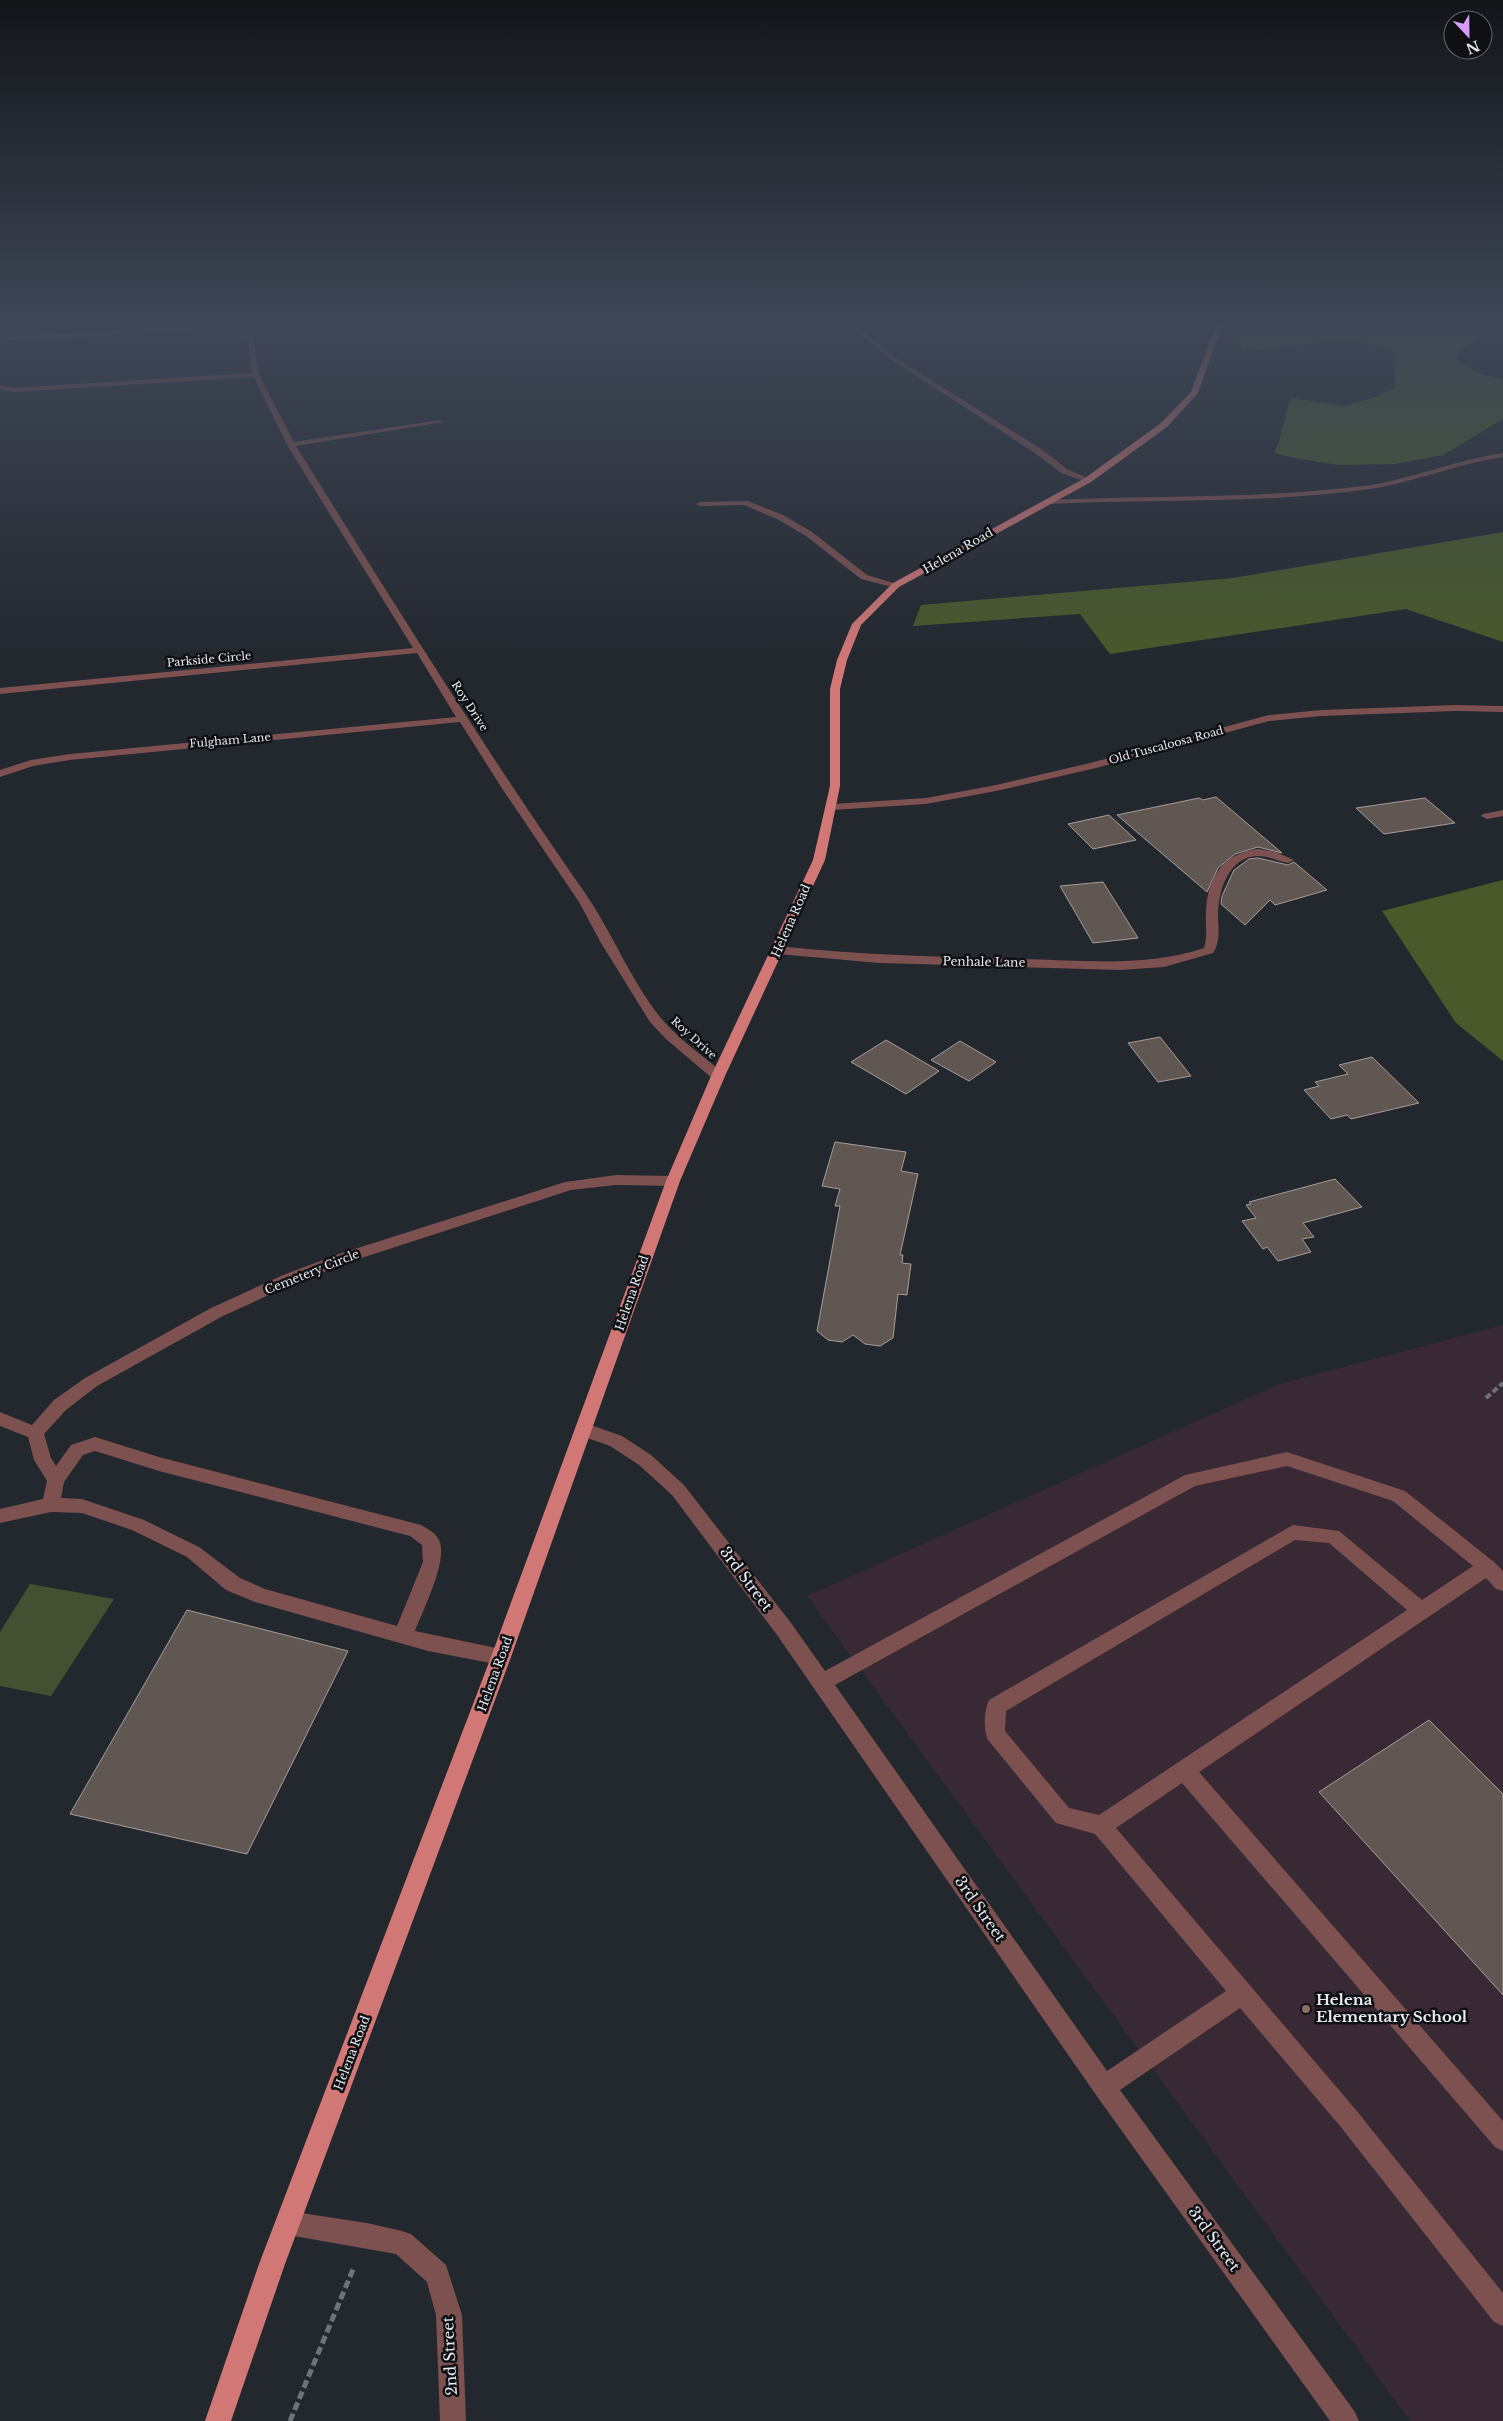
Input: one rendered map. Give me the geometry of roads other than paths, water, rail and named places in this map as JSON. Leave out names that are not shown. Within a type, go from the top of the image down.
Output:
[{"type":"main road","name":"Helena Road","points":[[218,2421],[288,2223],[585,1430],[673,1181],[718,1076],[819,860],[832,807],[835,786],[835,689],[842,660],[857,624],[896,585],[1088,480],[1150,435]]},
{"type":"street","name":"Roy Drive","points":[[286,435],[463,719],[585,902],[607,943],[655,1019],[671,1036],[718,1076]]},
{"type":"street","points":[[291,445],[356,435]]},
{"type":"street","points":[[1013,435],[1064,471],[1088,480]]},
{"type":"street","points":[[1048,502],[1227,496],[1364,487],[1458,463],[1503,455]]},
{"type":"street","points":[[700,504],[745,503],[780,517],[809,534],[864,578],[896,585]]},
{"type":"street","name":"Parkside Circle","points":[[0,691],[420,650]]},
{"type":"street","name":"Old Tuscaloosa Road","points":[[832,807],[926,801],[996,788],[1092,766],[1269,718],[1456,708],[1503,709]]},
{"type":"street","name":"Fulgham Lane","points":[[0,774],[32,763],[70,757],[463,719]]},
{"type":"street","points":[[1487,816],[1503,813]]},
{"type":"street","name":"Penhale Lane","points":[[778,950],[899,959],[1136,968],[1190,958],[1209,950],[1214,940],[1212,910],[1220,879],[1228,864],[1235,857],[1248,852],[1272,853],[1288,860]]},
{"type":"street","name":"Cemetery Circle","points":[[35,1433],[60,1405],[91,1382],[217,1312],[298,1275],[570,1185],[616,1180],[673,1181]]},
{"type":"street","points":[[0,1419],[35,1433],[43,1460],[56,1480]]},
{"type":"street","name":"3rd Street","points":[[585,1430],[624,1446],[645,1460],[678,1490],[784,1629],[1104,2087],[1346,2421]]},
{"type":"street","points":[[51,1505],[56,1480],[77,1450],[95,1444],[107,1446],[159,1464],[415,1530],[431,1542],[432,1562],[403,1636]]},
{"type":"street","points":[[821,1682],[1191,1480],[1286,1459],[1400,1496],[1487,1567],[1503,1583]]},
{"type":"street","points":[[0,1516],[51,1505],[82,1506],[138,1525],[193,1552],[233,1584],[262,1596],[403,1636],[501,1657]]},
{"type":"street","points":[[1421,1611],[1333,1536],[1293,1532],[996,1706],[995,1734],[1063,1816],[1100,1826],[1348,2118],[1503,2313]]},
{"type":"street","points":[[1100,1826],[1487,1567]]},
{"type":"street","points":[[1184,1770],[1503,2139]]},
{"type":"street","points":[[1104,2087],[1242,1993]]},
{"type":"street","name":"2nd Street","points":[[288,2223],[367,2235],[402,2243],[437,2274],[449,2315],[452,2421]]},
{"type":"place","name":"Helena Elementary School","points":[[1306,2009]]}]
